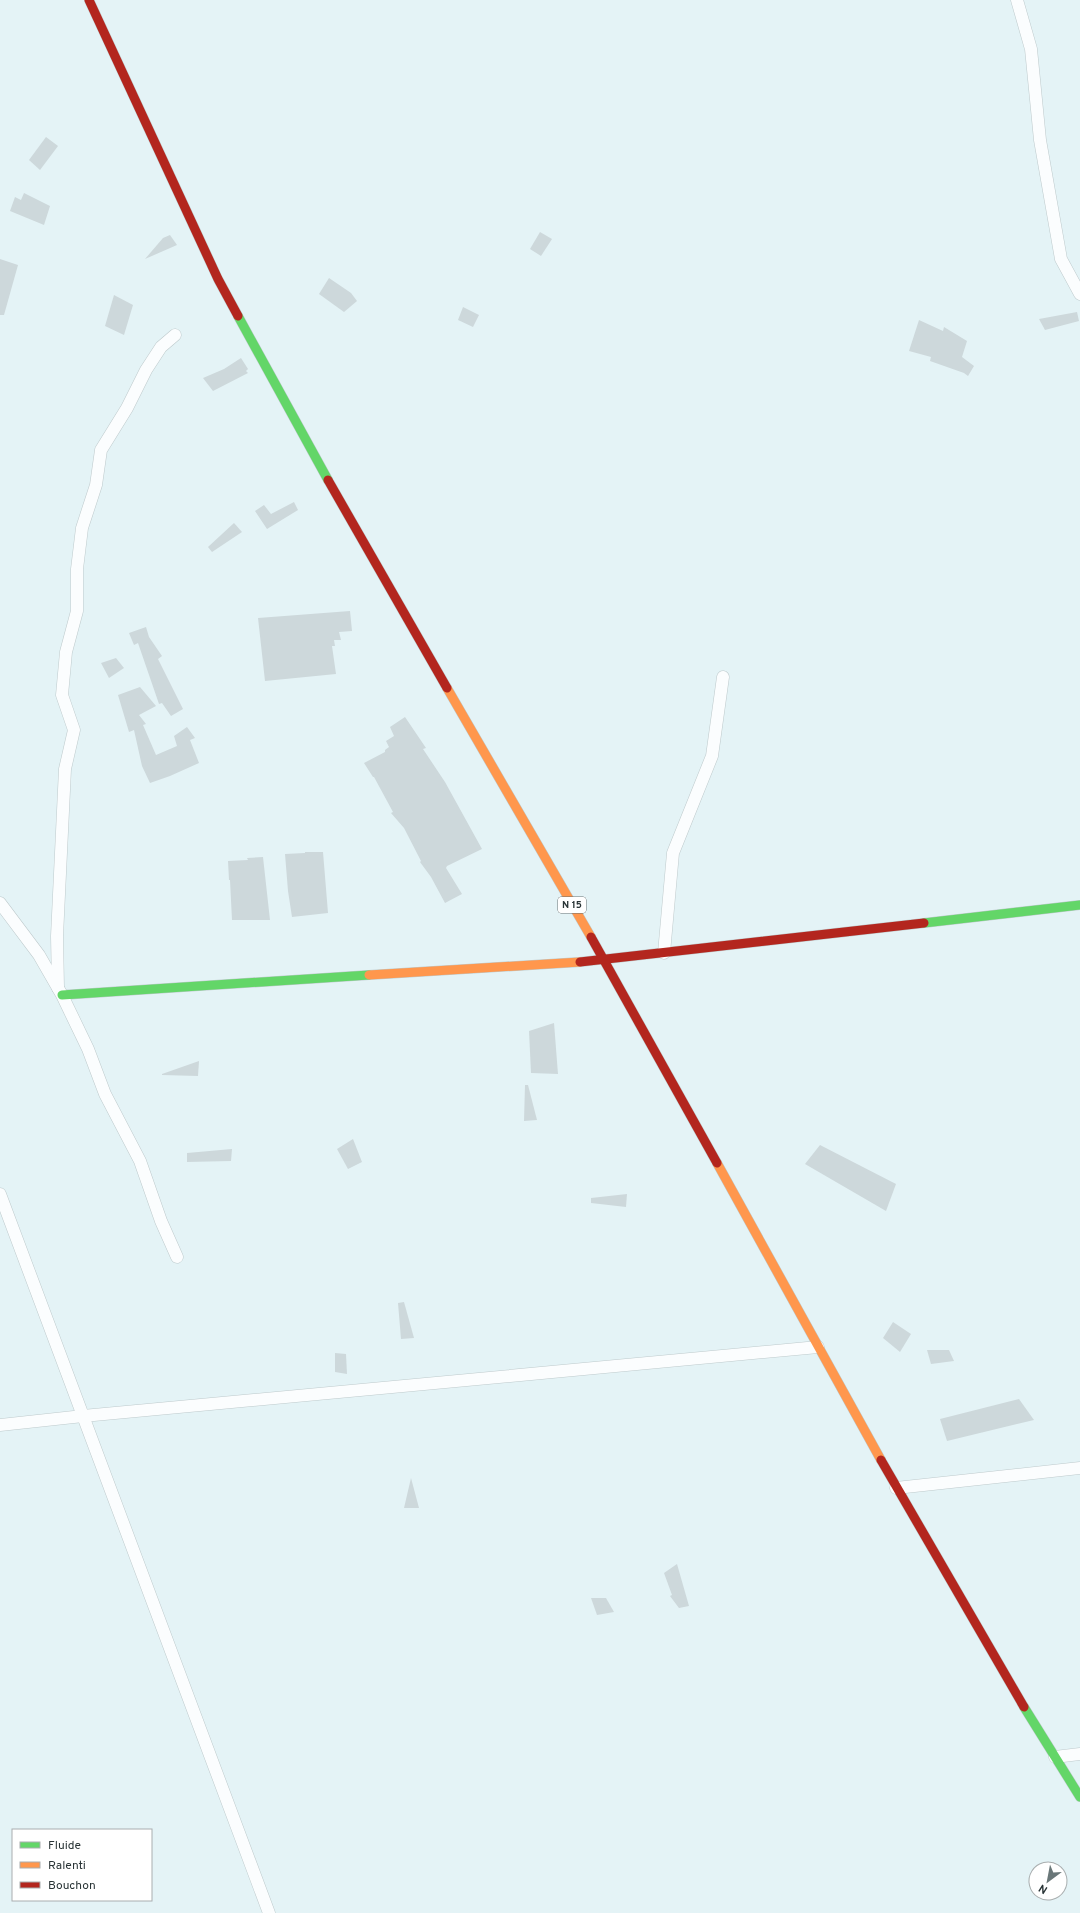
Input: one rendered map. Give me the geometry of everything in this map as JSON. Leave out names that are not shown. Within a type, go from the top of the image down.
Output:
[{"type":"main road","name":"N 15","points":[[89,0],[222,285],[338,498],[604,960],[896,1488],[1031,1719],[1080,1797]]},
{"type":"main road","points":[[60,992],[604,960],[1080,905]]},
{"type":"street","points":[[1017,0],[1031,49],[1040,140],[1062,259],[1080,294]]},
{"type":"street","points":[[60,992],[57,936],[64,769],[74,730],[62,694],[66,652],[77,611],[77,569],[82,528],[96,485],[101,450],[127,408],[146,370],[161,347],[175,335]]},
{"type":"street","points":[[664,953],[673,853],[712,756],[723,677]]},
{"type":"street","points":[[0,903],[39,955],[60,992],[88,1049],[105,1094],[140,1161],[161,1221],[177,1257]]},
{"type":"street","points":[[0,1194],[269,1913]]},
{"type":"street","points":[[0,1425],[818,1347]]},
{"type":"street","points":[[896,1488],[1080,1468]]},
{"type":"street","points":[[1055,1757],[1080,1754]]},
{"type":"building","points":[[46,137],[58,146],[40,170],[29,160]]},
{"type":"building","points":[[24,193],[50,206],[44,225],[10,211],[15,197],[21,200]]},
{"type":"building","points":[[540,232],[552,239],[541,256],[530,249]]},
{"type":"building","points":[[170,235],[177,245],[145,259],[163,238]]},
{"type":"building","points":[[0,259],[18,265],[4,315],[0,315]]},
{"type":"building","points":[[329,278],[351,293],[357,301],[344,312],[319,294]]},
{"type":"building","points":[[114,295],[133,305],[124,335],[105,326]]},
{"type":"building","points":[[463,307],[479,315],[473,327],[458,320]]},
{"type":"building","points":[[1077,312],[1079,321],[1045,330],[1039,319]]},
{"type":"building","points":[[919,320],[943,331],[944,327],[967,341],[962,357],[974,366],[968,376],[964,373],[930,361],[931,357],[909,351]]},
{"type":"building","points":[[241,358],[248,369],[246,371],[248,373],[213,391],[203,378],[224,369]]},
{"type":"building","points":[[294,502],[298,510],[267,529],[255,511],[264,505],[271,514]]},
{"type":"building","points":[[234,523],[242,532],[212,552],[208,547]]},
{"type":"building","points":[[350,611],[352,631],[339,632],[341,640],[334,640],[335,646],[332,646],[336,674],[265,681],[258,618]]},
{"type":"building","points":[[146,627],[149,637],[162,656],[158,659],[183,709],[171,716],[162,703],[159,704],[138,643],[134,645],[129,633]]},
{"type":"building","points":[[116,658],[124,668],[109,678],[101,663]]},
{"type":"building","points":[[140,687],[156,706],[139,715],[146,724],[143,725],[156,755],[177,746],[174,736],[187,727],[195,738],[190,740],[199,763],[150,783],[142,766],[134,730],[129,732],[118,695]]},
{"type":"building","points":[[405,717],[426,748],[423,749],[445,782],[482,849],[447,866],[446,868],[462,894],[445,903],[431,877],[420,862],[421,861],[404,828],[391,813],[393,812],[374,777],[364,763],[385,752],[385,750],[389,747],[386,741],[394,736],[390,727]]},
{"type":"building","points":[[323,852],[328,913],[292,917],[285,854]]},
{"type":"building","points":[[263,857],[270,920],[232,920],[228,861],[248,860],[247,858]]},
{"type":"building","points":[[554,1023],[558,1074],[531,1073],[529,1031]]},
{"type":"building","points":[[199,1061],[198,1076],[162,1075],[162,1074]]},
{"type":"building","points":[[525,1085],[528,1085],[537,1120],[524,1121]]},
{"type":"building","points":[[353,1139],[362,1162],[348,1169],[337,1149]]},
{"type":"building","points":[[820,1145],[896,1184],[886,1211],[805,1164]]},
{"type":"building","points":[[232,1149],[231,1161],[187,1162],[187,1153]]},
{"type":"building","points":[[627,1194],[626,1207],[591,1203],[591,1198]]},
{"type":"building","points":[[404,1302],[414,1338],[401,1339],[398,1303]]},
{"type":"building","points":[[893,1322],[911,1334],[900,1352],[883,1338]]},
{"type":"building","points":[[927,1350],[949,1350],[954,1361],[931,1364]]},
{"type":"building","points":[[335,1353],[346,1354],[347,1374],[335,1372]]},
{"type":"building","points":[[1019,1399],[1034,1420],[947,1441],[940,1419]]},
{"type":"building","points":[[411,1478],[419,1508],[404,1508]]},
{"type":"building","points":[[677,1564],[689,1606],[679,1608],[670,1596],[672,1595],[664,1573]]},
{"type":"building","points":[[591,1598],[606,1598],[614,1612],[597,1615]]},
{"type":"traffic: fast","points":[[238,316],[328,480]]},
{"type":"traffic: fast","points":[[924,923],[1080,905]]},
{"type":"traffic: fast","points":[[62,995],[369,975]]},
{"type":"traffic: fast","points":[[1024,1707],[1080,1797]]},
{"type":"traffic: slow","points":[[447,688],[591,937]]},
{"type":"traffic: slow","points":[[369,975],[580,962]]},
{"type":"traffic: slow","points":[[717,1163],[881,1460]]},
{"type":"traffic: jam","points":[[89,0],[218,279],[238,316]]},
{"type":"traffic: jam","points":[[328,480],[447,688]]},
{"type":"traffic: jam","points":[[580,962],[924,923]]},
{"type":"traffic: jam","points":[[591,937],[717,1163]]},
{"type":"traffic: jam","points":[[881,1460],[1024,1707]]}]
